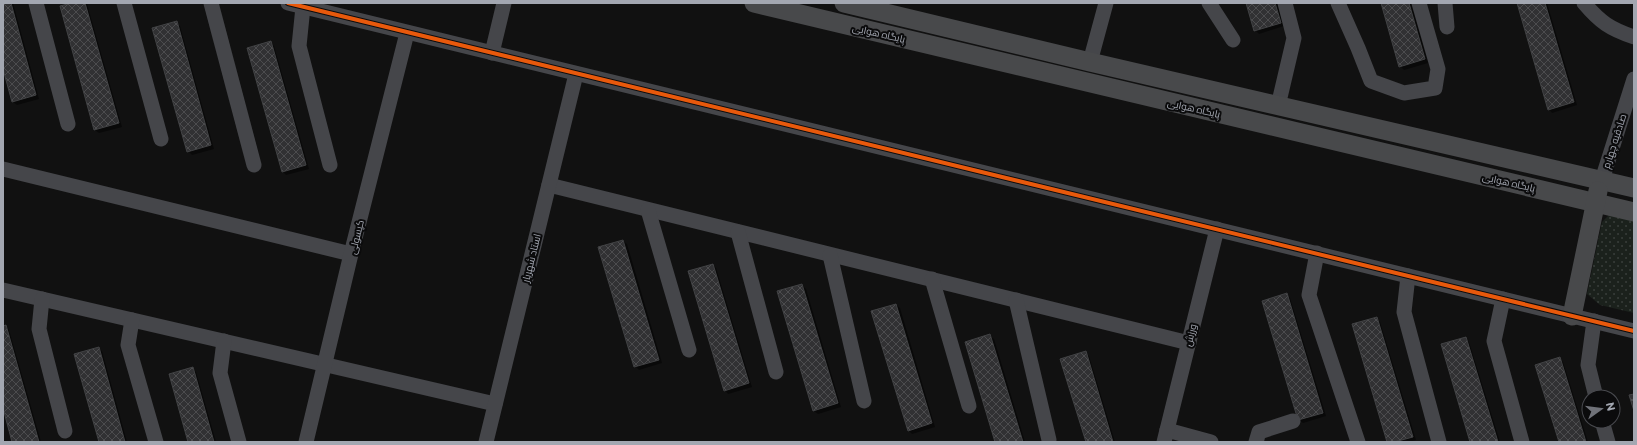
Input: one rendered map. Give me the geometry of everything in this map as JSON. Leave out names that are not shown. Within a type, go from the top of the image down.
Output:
[{"type":"main road","name":"پایگاه هوایی","points":[[754,3],[1634,212]]},
{"type":"main road","name":"پایگاه هوایی","points":[[844,3],[1090,62],[1634,188]]},
{"type":"main road","points":[[1085,82],[1090,62]]},
{"type":"main road","points":[[1572,316],[1595,203],[1602,180]]},
{"type":"street","points":[[36,3],[68,124]]},
{"type":"street","points":[[124,3],[161,139]]},
{"type":"street","points":[[211,3],[254,165]]},
{"type":"street","points":[[288,3],[1634,331]]},
{"type":"street","points":[[492,53],[504,3]]},
{"type":"street","points":[[1090,62],[1106,3]]},
{"type":"street","points":[[1209,3],[1233,40]]},
{"type":"street","points":[[1278,106],[1294,38],[1285,3]]},
{"type":"street","points":[[1338,3],[1371,81],[1404,93],[1435,88],[1438,69],[1419,3]]},
{"type":"street","points":[[1445,3],[1447,27]]},
{"type":"street","points":[[1584,3],[1597,18],[1619,32],[1634,37]]},
{"type":"street","points":[[303,7],[299,46],[330,165]]},
{"type":"street","name":"کپسولی","points":[[306,442],[351,254],[407,33]]},
{"type":"street","name":"استاد شهریار","points":[[486,442],[576,74]]},
{"type":"street","name":"صادقیه چهارم","points":[[1602,180],[1634,79]]},
{"type":"street","points":[[3,169],[351,254]]},
{"type":"street","points":[[549,185],[1189,343]]},
{"type":"street","points":[[648,210],[689,350]]},
{"type":"street","name":"ورزش","points":[[1166,436],[1217,229]]},
{"type":"street","points":[[738,232],[776,372]]},
{"type":"street","points":[[1317,253],[1309,295],[1358,442]]},
{"type":"street","points":[[830,255],[864,401]]},
{"type":"street","points":[[1408,276],[1404,312],[1440,442]]},
{"type":"street","points":[[932,280],[969,406]]},
{"type":"street","points":[[3,290],[495,404]]},
{"type":"street","points":[[1503,299],[1494,341],[1522,442]]},
{"type":"street","points":[[42,300],[39,328],[65,431]]},
{"type":"street","points":[[1016,300],[1049,440]]},
{"type":"street","points":[[132,320],[128,345],[156,442]]},
{"type":"street","points":[[1594,321],[1588,365],[1594,389]]},
{"type":"street","points":[[224,341],[220,373],[240,442]]},
{"type":"street","points":[[1256,442],[1259,432],[1293,421]]},
{"type":"street","points":[[1604,429],[1608,442]]},
{"type":"street","points":[[1166,436],[1211,442]]},
{"type":"shaded area","points":[[1612,212],[1634,217],[1634,313],[1600,305],[1587,294],[1602,222]]},
{"type":"building","points":[[3,3],[11,3],[36,95],[12,102],[3,69]]},
{"type":"building","points":[[71,3],[85,3],[119,123],[94,130],[60,6]]},
{"type":"building","points":[[1246,3],[1275,3],[1281,23],[1254,31]]},
{"type":"building","points":[[1381,3],[1409,3],[1425,59],[1399,67]]},
{"type":"building","points":[[1517,3],[1545,3],[1574,102],[1548,110]]},
{"type":"building","points":[[177,21],[211,145],[187,152],[152,28]]},
{"type":"building","points":[[271,41],[306,165],[282,172],[247,48]]},
{"type":"building","points":[[623,240],[659,360],[634,367],[598,247]]},
{"type":"building","points":[[713,264],[749,383],[724,391],[688,271]]},
{"type":"building","points":[[802,284],[838,403],[813,411],[777,291]]},
{"type":"building","points":[[1287,293],[1323,413],[1298,420],[1262,301]]},
{"type":"building","points":[[896,304],[932,423],[908,431],[871,311]]},
{"type":"building","points":[[1377,317],[1413,437],[1394,442],[1387,442],[1352,324]]},
{"type":"building","points":[[6,325],[39,442],[12,442],[3,408],[3,326]]},
{"type":"building","points":[[990,334],[1023,442],[995,442],[965,342]]},
{"type":"building","points":[[1466,337],[1498,442],[1470,442],[1441,344]]},
{"type":"building","points":[[99,347],[125,442],[99,442],[74,354]]},
{"type":"building","points":[[1086,351],[1113,442],[1086,442],[1060,359]]},
{"type":"building","points":[[1560,357],[1586,442],[1559,442],[1535,365]]},
{"type":"building","points":[[193,367],[214,442],[188,442],[169,374]]},
{"type":"building","points":[[1634,394],[1634,411],[1629,395]]},
{"type":"cycle path","points":[[288,3],[1634,331]]}]
